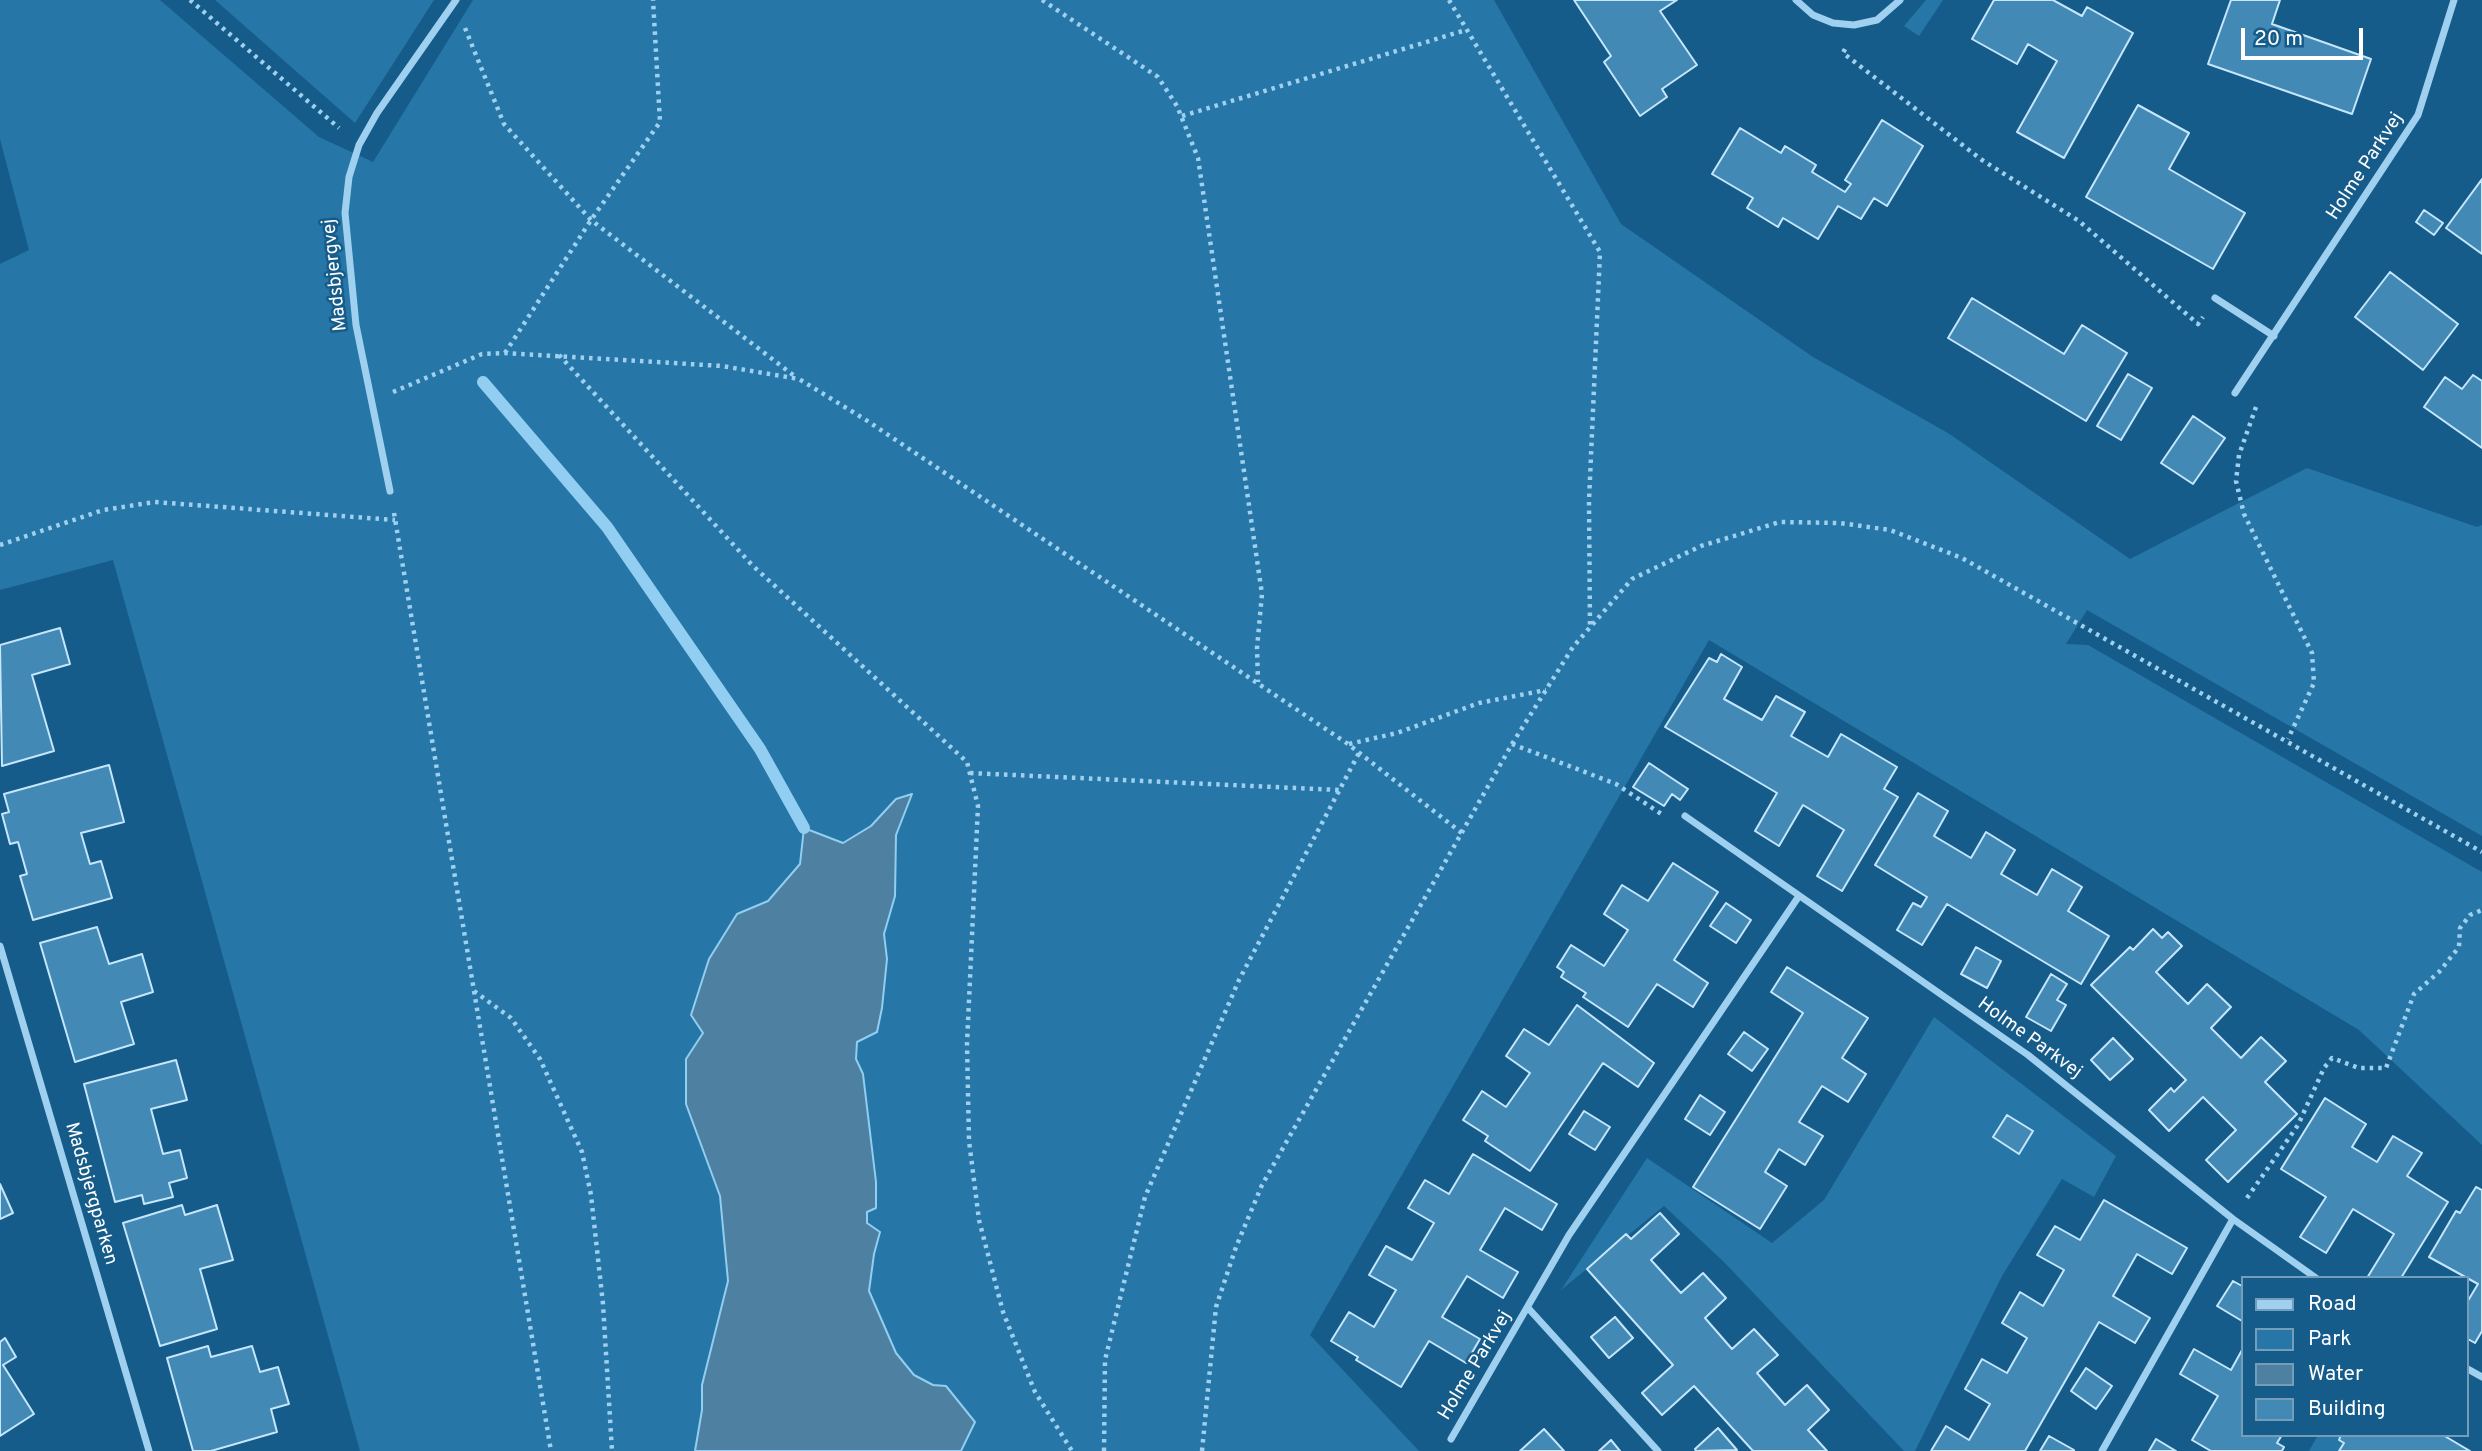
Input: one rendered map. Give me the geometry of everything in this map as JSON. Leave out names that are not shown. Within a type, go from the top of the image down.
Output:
[{"type":"street","points":[[1796,0],[1813,15],[1833,23],[1854,25],[1877,20],[1900,0]]},
{"type":"street","name":"Holme Parkvej","points":[[2235,393],[2418,116],[2454,0]]},
{"type":"street","name":"Madsbjergvej","points":[[390,491],[356,325],[345,213],[349,177],[359,145],[377,113],[455,1]]},
{"type":"street","points":[[2216,298],[2274,336]]},
{"type":"street","name":"Holme Parkvej","points":[[1685,816],[2028,1055],[2233,1219],[2313,1276]]},
{"type":"street","name":"Holme Parkvej","points":[[1451,1439],[1569,1235],[1799,896]]},
{"type":"street","name":"Madsbjergparken","points":[[0,946],[149,1451]]},
{"type":"street","points":[[2102,1451],[2233,1219]]},
{"type":"street","name":"Holme Parkvej","points":[[1528,1309],[1658,1451]]},
{"type":"path","points":[[190,0],[359,145]]},
{"type":"path","points":[[505,353],[591,220],[660,122],[653,0]]},
{"type":"path","points":[[1042,0],[1158,77],[1182,116],[1198,158],[1262,594],[1257,649],[1258,683]]},
{"type":"path","points":[[1449,0],[1600,251],[1589,501],[1590,628]]},
{"type":"path","points":[[455,1],[504,124],[591,220],[799,379],[866,420],[1348,744],[1463,834]]},
{"type":"path","points":[[1854,25],[1843,53],[1982,160],[2079,221],[2198,324],[2216,298]]},
{"type":"path","points":[[1182,116],[1466,30]]},
{"type":"path","points":[[371,402],[482,354],[559,355],[722,366],[799,379]]},
{"type":"path","points":[[559,355],[752,565],[967,762],[978,806],[968,1044],[969,1127],[979,1220],[1003,1312],[1021,1358],[1035,1392],[1072,1451]]},
{"type":"path","points":[[2235,393],[2257,408],[2239,456],[2236,481],[2244,514],[2312,653],[2314,683],[2288,739]]},
{"type":"path","points":[[390,491],[551,1451]]},
{"type":"path","points":[[0,545],[103,510],[155,502],[395,520]]},
{"type":"path","points":[[1348,744],[1397,733],[1479,703],[1546,690]]},
{"type":"path","points":[[1512,744],[1616,783],[1669,819],[1685,816]]},
{"type":"path","points":[[1104,1451],[1105,1360],[1145,1197],[1239,980],[1359,753]]},
{"type":"path","points":[[970,773],[1339,790]]},
{"type":"path","points":[[2233,1219],[2298,1125],[2324,1068],[2332,1058],[2359,1068],[2386,1068],[2414,994],[2439,972],[2459,947],[2460,928],[2470,915],[2482,910]]},
{"type":"path","points":[[474,991],[511,1018],[540,1059],[582,1152],[591,1195],[602,1292],[612,1451]]},
{"type":"green space","points":[[0,0],[160,0],[319,137],[373,162],[473,0],[1494,0],[1621,224],[1813,357],[1948,433],[2130,559],[2307,468],[2477,527],[2482,525],[2482,836],[2087,610],[2066,644],[2088,645],[2482,872],[2482,1145],[2359,1030],[1709,640],[1310,1335],[1419,1451],[360,1451],[113,560],[0,590],[0,264],[29,250],[0,139]]},
{"type":"green space","points":[[215,0],[434,0],[355,123]]},
{"type":"green space","points":[[1926,0],[1943,0],[1919,36],[1904,26]]},
{"type":"green space","points":[[1934,1017],[2116,1156],[2094,1197],[2062,1179],[2002,1276],[1915,1451],[1904,1451],[1723,1261],[1664,1206],[1561,1290],[1647,1158],[1772,1243],[1824,1200]]},
{"type":"green space","points":[[2317,1437],[2340,1437],[2339,1440],[2344,1443],[2339,1451],[2309,1451]]},
{"type":"water","points":[[912,794],[896,835],[895,896],[884,934],[887,959],[877,1032],[857,1042],[856,1059],[863,1074],[876,1182],[876,1208],[867,1212],[867,1223],[880,1232],[869,1291],[896,1353],[914,1375],[933,1385],[946,1386],[975,1422],[961,1451],[695,1451],[702,1410],[702,1385],[728,1281],[720,1196],[686,1104],[686,1059],[703,1033],[691,1015],[709,959],[737,914],[768,901],[800,864],[804,828],[843,843],[871,826],[896,799]]},
{"type":"building","points":[[1574,0],[1677,0],[1660,11],[1697,65],[1662,89],[1667,97],[1640,116],[1604,62],[1611,56]]},
{"type":"building","points":[[1994,0],[2053,0],[2082,16],[2087,7],[2133,33],[2064,158],[2017,132],[2057,61],[2028,44],[2017,64],[1972,39]]},
{"type":"building","points":[[2231,0],[2280,0],[2272,24],[2371,59],[2352,114],[2208,64]]},
{"type":"building","points":[[2138,105],[2189,133],[2169,169],[2245,213],[2213,269],[2086,197]]},
{"type":"building","points":[[1882,120],[1923,146],[1887,206],[1874,198],[1861,219],[1838,206],[1818,239],[1783,218],[1778,227],[1747,208],[1753,198],[1712,174],[1740,128],[1781,153],[1785,146],[1816,165],[1812,172],[1845,192],[1851,184],[1845,180]]},
{"type":"building","points":[[2482,179],[2482,254],[2446,228]]},
{"type":"building","points":[[2424,210],[2443,223],[2434,235],[2416,222]]},
{"type":"building","points":[[2390,272],[2458,324],[2423,370],[2355,317]]},
{"type":"building","points":[[1972,298],[2064,354],[2082,325],[2127,353],[2086,421],[1948,338]]},
{"type":"building","points":[[2128,374],[2152,388],[2121,440],[2097,426]]},
{"type":"building","points":[[2473,375],[2482,381],[2482,448],[2424,407],[2445,377],[2462,389]]},
{"type":"building","points":[[2193,416],[2225,438],[2193,484],[2161,463]]},
{"type":"building","points":[[60,628],[70,664],[32,675],[54,751],[2,766],[0,645]]},
{"type":"building","points":[[1721,654],[1742,667],[1724,699],[1762,720],[1776,696],[1805,712],[1791,736],[1828,757],[1841,734],[1897,767],[1884,789],[1898,797],[1842,891],[1817,876],[1844,830],[1803,805],[1779,846],[1755,831],[1777,793],[1665,727],[1709,658],[1717,662]]},
{"type":"building","points":[[1649,763],[1688,789],[1680,800],[1672,794],[1664,806],[1633,787]]},
{"type":"building","points":[[109,765],[124,822],[81,833],[90,864],[101,861],[112,898],[33,920],[20,876],[27,874],[18,842],[10,844],[2,814],[9,812],[4,794]]},
{"type":"building","points":[[1918,793],[1948,811],[1934,836],[1971,858],[1986,832],[2015,850],[2001,874],[2037,895],[2052,869],[2082,887],[2068,911],[2109,936],[2081,984],[1947,904],[1922,945],[1897,930],[1913,903],[1921,907],[1927,897],[1875,865]]},
{"type":"building","points":[[1673,863],[1718,892],[1674,960],[1708,983],[1693,1007],[1657,984],[1628,1027],[1583,997],[1586,993],[1561,977],[1564,972],[1557,967],[1571,945],[1604,966],[1628,930],[1604,914],[1622,885],[1648,901]]},
{"type":"building","points":[[1726,903],[1751,920],[1736,943],[1710,926]]},
{"type":"building","points":[[97,927],[109,964],[142,954],[153,992],[121,1002],[134,1044],[75,1062],[40,943]]},
{"type":"building","points":[[2153,929],[2162,938],[2168,932],[2182,946],[2156,972],[2188,1004],[2207,984],[2231,1007],[2211,1028],[2241,1058],[2261,1037],[2286,1061],[2265,1082],[2297,1114],[2228,1182],[2206,1160],[2236,1130],[2203,1097],[2169,1131],[2149,1110],[2171,1088],[2174,1092],[2186,1080],[2091,985],[2130,947],[2133,950]]},
{"type":"building","points":[[1976,947],[2001,961],[1987,988],[1961,974]]},
{"type":"building","points":[[1787,967],[1868,1018],[1842,1058],[1866,1074],[1848,1102],[1822,1086],[1799,1122],[1823,1136],[1805,1165],[1779,1149],[1765,1172],[1787,1186],[1760,1229],[1693,1187],[1803,1013],[1771,992]]},
{"type":"building","points":[[2051,974],[2067,984],[2057,1000],[2066,1005],[2051,1031],[2026,1017]]},
{"type":"building","points":[[1577,1005],[1654,1063],[1638,1087],[1603,1063],[1530,1171],[1485,1141],[1488,1136],[1463,1120],[1482,1091],[1506,1107],[1530,1073],[1506,1056],[1524,1029],[1549,1045]]},
{"type":"building","points":[[1744,1032],[1768,1049],[1752,1071],[1728,1054]]},
{"type":"building","points":[[2113,1038],[2133,1059],[2110,1080],[2091,1060]]},
{"type":"building","points":[[176,1060],[187,1100],[151,1109],[163,1154],[180,1150],[187,1178],[169,1183],[173,1197],[144,1204],[142,1195],[115,1202],[84,1084]]},
{"type":"building","points":[[1700,1095],[1725,1112],[1710,1135],[1685,1119]]},
{"type":"building","points":[[2325,1098],[2366,1124],[2352,1147],[2377,1162],[2393,1136],[2422,1153],[2407,1176],[2448,1202],[2402,1276],[2368,1276],[2394,1234],[2353,1209],[2326,1253],[2300,1237],[2326,1197],[2281,1169]]},
{"type":"building","points":[[1584,1111],[1610,1127],[1595,1150],[1569,1134]]},
{"type":"building","points":[[2007,1115],[2033,1131],[2019,1154],[1993,1137]]},
{"type":"building","points":[[1473,1154],[1557,1204],[1542,1230],[1505,1208],[1480,1250],[1518,1272],[1503,1298],[1467,1276],[1442,1317],[1480,1339],[1466,1363],[1429,1341],[1401,1387],[1356,1360],[1358,1357],[1331,1341],[1349,1312],[1374,1327],[1396,1290],[1369,1275],[1386,1246],[1412,1260],[1434,1223],[1408,1208],[1425,1180],[1449,1194]]},
{"type":"building","points":[[0,1184],[13,1213],[0,1219]]},
{"type":"building","points":[[2476,1187],[2482,1190],[2482,1331],[2475,1343],[2468,1339],[2468,1301],[2478,1284],[2468,1276],[2429,1257],[2456,1211],[2460,1213]]},
{"type":"building","points":[[2104,1200],[2187,1248],[2172,1274],[2137,1254],[2113,1296],[2150,1318],[2135,1343],[2099,1322],[2025,1451],[1931,1451],[1946,1426],[1969,1440],[1990,1404],[1965,1389],[1982,1359],[2007,1373],[2027,1338],[2002,1323],[2020,1292],[2043,1306],[2064,1270],[2037,1255],[2055,1226],[2080,1240]]},
{"type":"building","points":[[182,1205],[185,1215],[217,1205],[233,1260],[200,1269],[217,1329],[160,1346],[123,1223]]},
{"type":"building","points":[[1660,1213],[1679,1234],[1651,1260],[1681,1293],[1703,1273],[1726,1298],[1705,1318],[1732,1349],[1754,1329],[1778,1355],[1757,1373],[1785,1405],[1807,1385],[1829,1410],[1808,1430],[1827,1451],[1753,1451],[1694,1386],[1662,1415],[1642,1393],[1673,1365],[1587,1269],[1626,1234],[1631,1239]]},
{"type":"building","points":[[2233,1281],[2240,1285],[2240,1320],[2217,1306]]},
{"type":"building","points":[[1615,1317],[1633,1338],[1609,1358],[1591,1337]]},
{"type":"building","points":[[5,1338],[16,1357],[3,1365],[34,1414],[0,1436],[0,1342]]},
{"type":"building","points":[[208,1346],[211,1357],[252,1346],[260,1372],[278,1367],[289,1404],[271,1409],[277,1432],[211,1451],[193,1451],[167,1358]]},
{"type":"building","points":[[2194,1349],[2231,1370],[2240,1354],[2240,1437],[2281,1437],[2277,1443],[2284,1447],[2282,1451],[2211,1451],[2192,1440],[2218,1396],[2180,1374]]},
{"type":"building","points":[[2086,1368],[2112,1386],[2096,1409],[2071,1391]]},
{"type":"building","points":[[1718,1428],[1737,1450],[1696,1451],[1695,1449]]},
{"type":"building","points":[[1544,1429],[1564,1451],[1520,1451]]},
{"type":"building","points":[[2049,1436],[2074,1450],[2074,1451],[2040,1451]]},
{"type":"building","points":[[2340,1437],[2446,1437],[2470,1451],[2339,1451],[2344,1443],[2339,1440]]},
{"type":"building","points":[[2156,1439],[2176,1451],[2149,1451]]},
{"type":"building","points":[[1611,1440],[1620,1451],[1599,1451]]},
{"type":"waterway","points":[[483,382],[607,527],[760,749],[804,828]]}]
